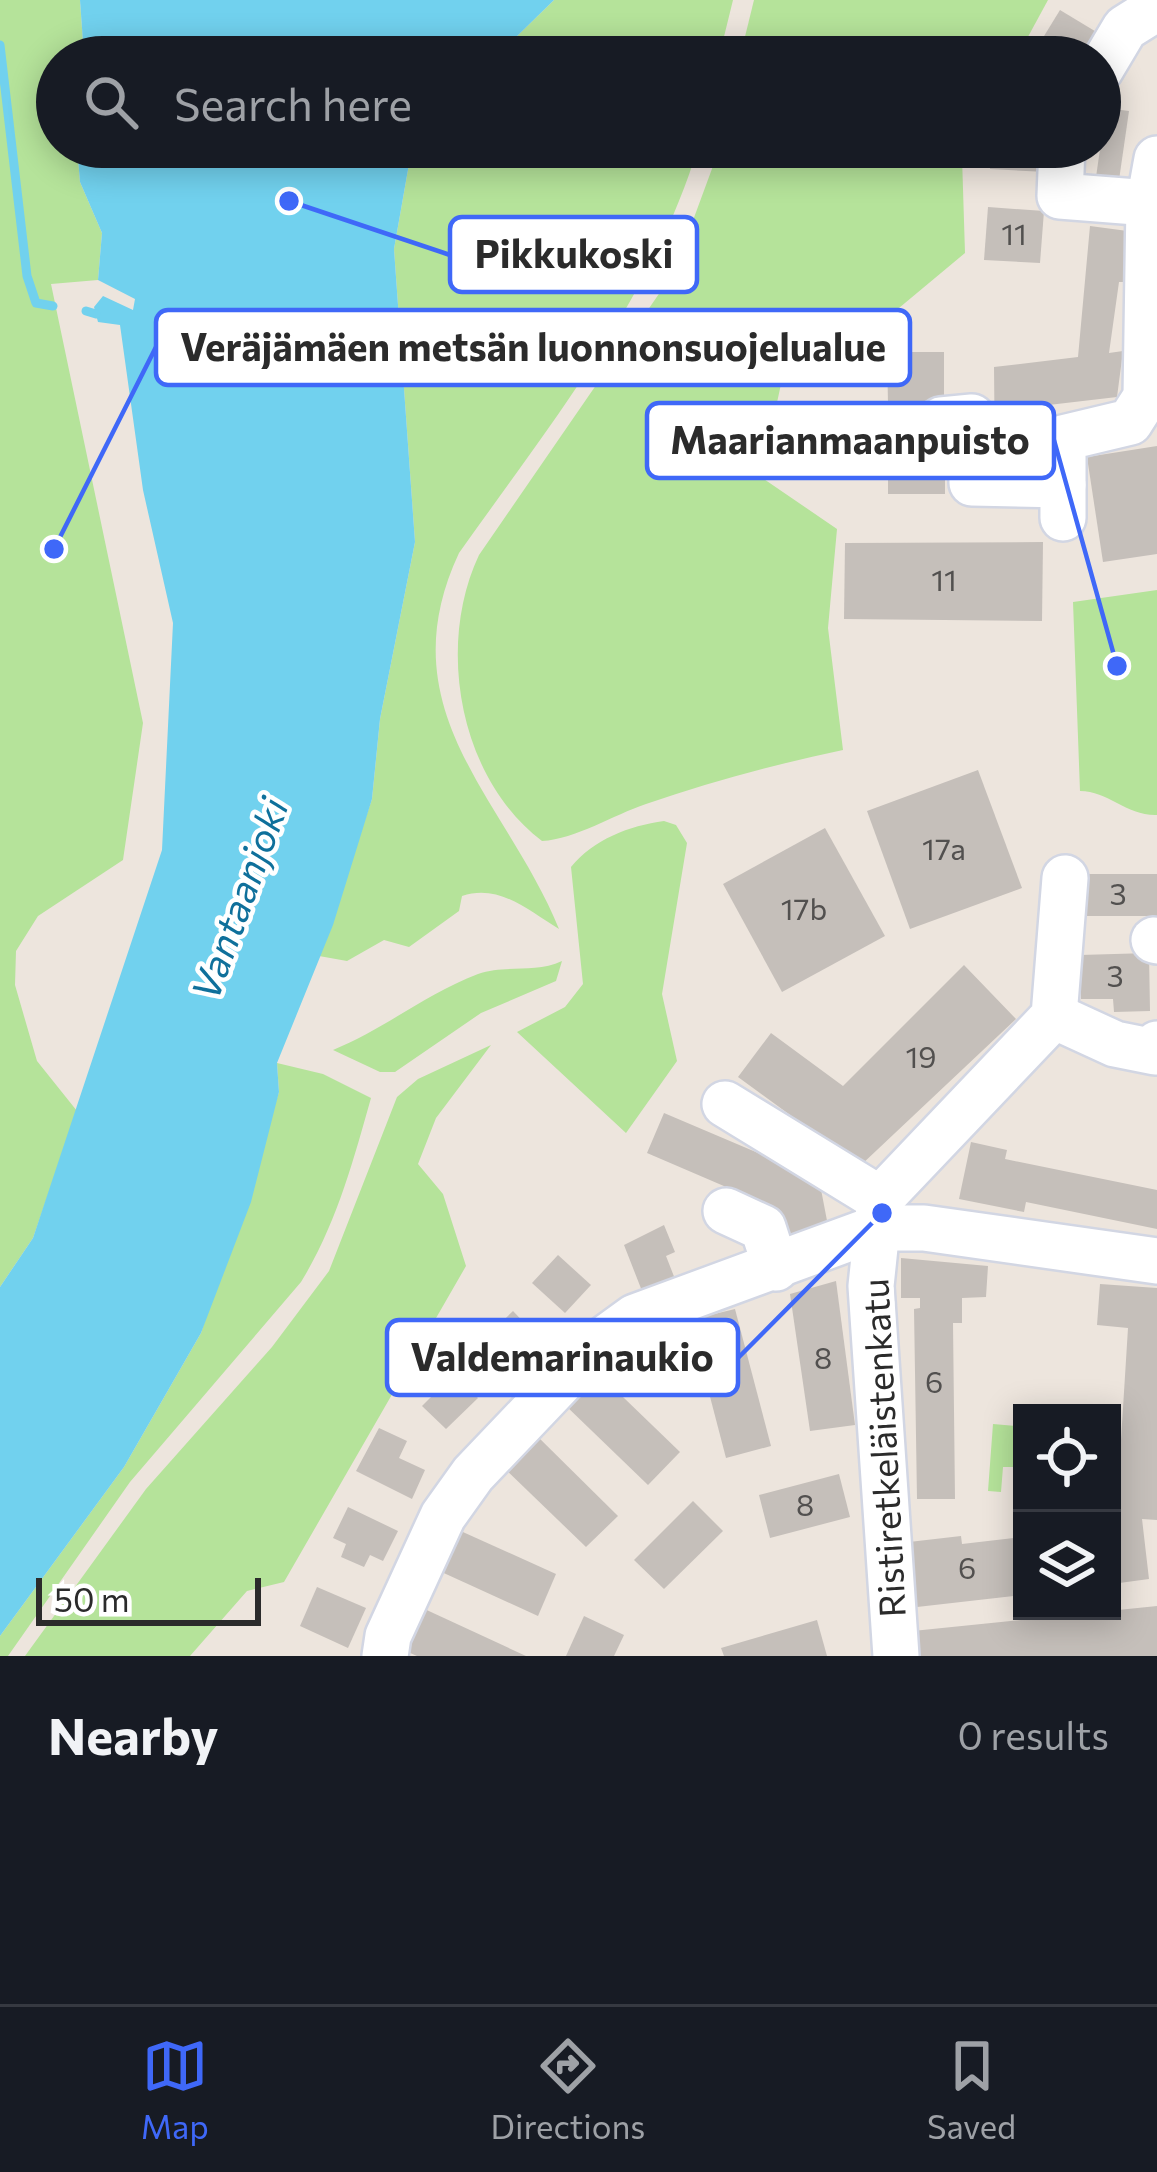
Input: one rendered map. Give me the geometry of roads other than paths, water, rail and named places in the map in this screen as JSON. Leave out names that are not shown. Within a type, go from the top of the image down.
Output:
[{"type":"street","points":[[1120,36],[1157,8]]},
{"type":"street","points":[[940,420],[972,417],[972,483],[1063,501],[1063,438],[1130,422],[1146,398],[1154,344],[1153,181],[1060,196],[1061,168]]},
{"type":"street","points":[[384,1655],[443,1516],[473,1474],[596,1346],[635,1317],[776,1268],[879,1214],[1054,1016],[1065,878]]},
{"type":"street","points":[[1054,1016],[1115,1044],[1155,1052],[1157,1044]]},
{"type":"street","points":[[725,1104],[879,1214],[924,1228],[1157,1261]]},
{"type":"street","points":[[726,1211],[763,1228],[776,1268]]},
{"type":"street","name":"Ristiretkeläistenkatu","points":[[879,1214],[871,1286],[896,1656]]},
{"type":"water","points":[[80,0],[554,0],[517,36],[83,36]]},
{"type":"water","name":"Vantaanjoki","points":[[79,168],[408,168],[394,249],[415,542],[380,719],[372,799],[333,925],[277,1063],[279,1092],[251,1202],[201,1333],[124,1467],[0,1636],[0,1287],[33,1238],[162,850],[173,623],[143,490],[120,325],[98,322],[94,307],[103,296],[133,310],[135,299],[98,280],[102,233]]},
{"type":"waterway","points":[[0,45],[27,276],[36,303],[53,306]]},
{"type":"waterway","points":[[86,311],[96,314]]},
{"type":"place","name":"Pikkukoski","points":[[289,201]]},
{"type":"place","name":"Veräjämäen metsän luonnonsuojelualue","points":[[54,549]]},
{"type":"place","name":"Maarianmaanpuisto","points":[[1117,666]]},
{"type":"place","name":"Valdemarinaukio","points":[[882,1213]]}]
